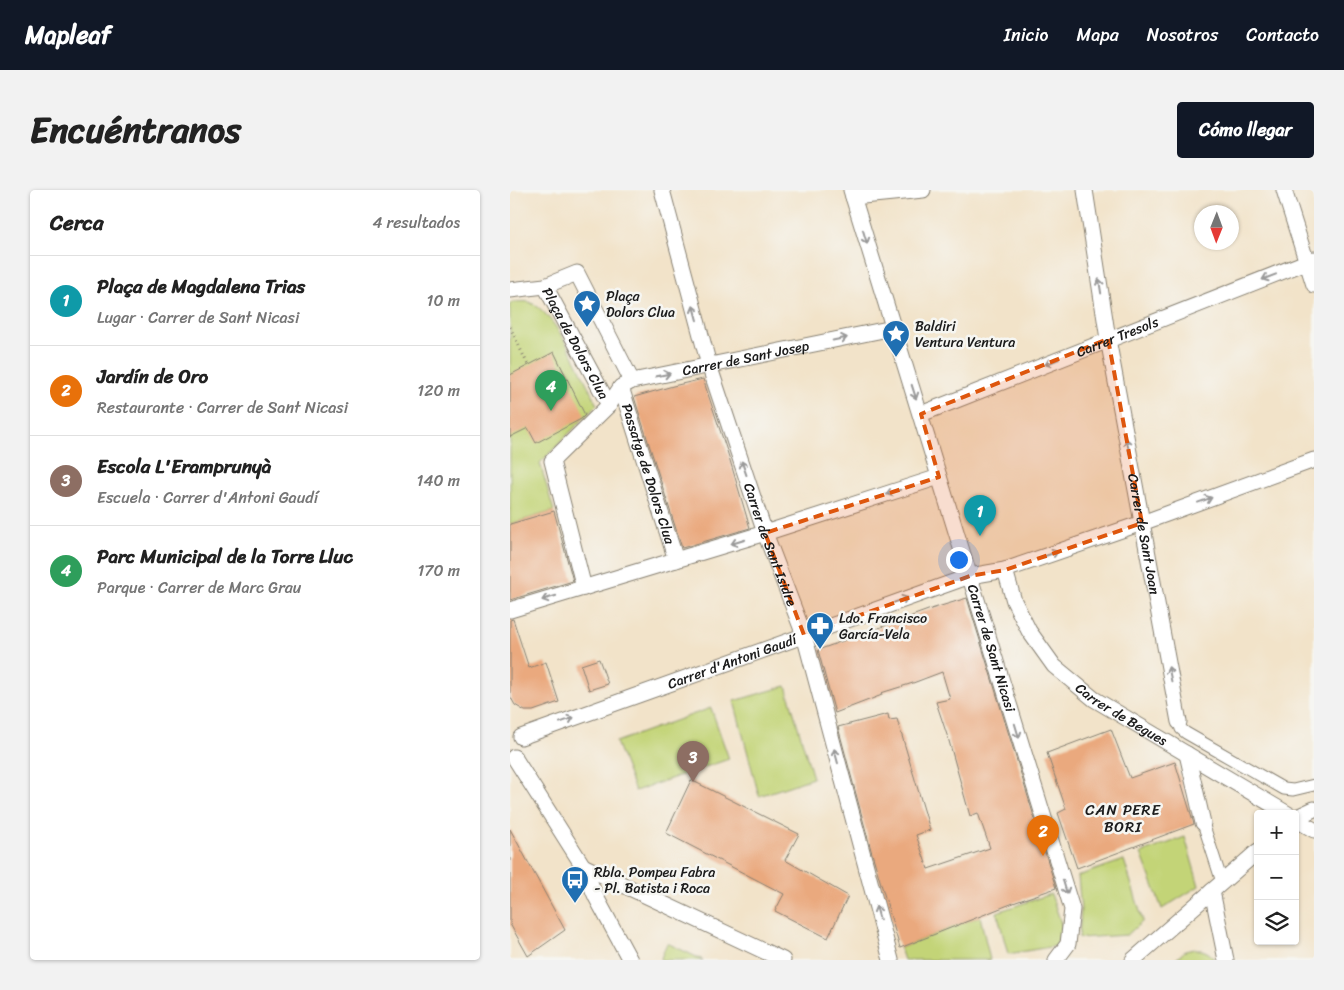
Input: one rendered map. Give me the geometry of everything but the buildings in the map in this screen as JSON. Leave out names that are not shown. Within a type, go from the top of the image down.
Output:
[{"type":"street","name":"Carrer de Sant Isidre","points":[[662,190],[709,365],[765,533],[804,635],[891,960]]},
{"type":"street","points":[[852,193],[923,190]]},
{"type":"street","name":"Carrer de Sant Joan","points":[[1085,190],[1108,339],[1181,729],[1284,789],[1293,790],[1314,785]]},
{"type":"street","points":[[1284,190],[1310,260],[1314,285]]},
{"type":"street","name":"Carrer de Sant Nicasi","points":[[852,193],[1072,909],[1068,944],[1056,960]]},
{"type":"street","name":"Carrer Tresols","points":[[921,414],[1310,260]]},
{"type":"street","name":"Plaça de Dolors Clua","points":[[609,405],[545,286],[577,272],[590,294],[627,384]]},
{"type":"street","points":[[510,290],[545,286]]},
{"type":"street","name":"Carrer de Sant Josep","points":[[627,384],[709,365],[893,328]]},
{"type":"street","points":[[584,588],[552,461],[609,405],[627,384]]},
{"type":"street","name":"Passatge de Dolors Clua","points":[[627,384],[676,560]]},
{"type":"street","name":"Carrer d'Antoni Gaudí","points":[[516,735],[970,576],[1005,570],[1142,523],[1314,460]]},
{"type":"street","points":[[510,610],[765,533],[939,477]]},
{"type":"street","name":"Carrer de Begues","points":[[1005,570],[1014,601],[1029,631],[1054,666],[1094,699],[1281,810]]},
{"type":"street","points":[[516,735],[523,742],[523,749],[518,755],[512,757],[583,866],[596,897],[630,960]]},
{"type":"street","points":[[1187,754],[1217,886],[1226,960]]},
{"type":"street","points":[[1299,816],[1314,809]]},
{"type":"street","points":[[1299,821],[1314,830]]},
{"type":"street","points":[[1134,960],[1254,854]]},
{"type":"street","points":[[583,866],[783,960]]},
{"type":"path","points":[[510,328],[528,365]]},
{"type":"highlighted area","points":[[1108,339],[1142,523],[1005,570],[970,576],[804,635],[765,533],[939,477],[921,414]]},
{"type":"green space","points":[[529,302],[539,308],[550,319],[569,348],[597,405],[540,463],[554,511],[510,524],[510,303]]},
{"type":"green space","points":[[786,686],[813,778],[759,796],[734,701]]},
{"type":"green space","points":[[711,708],[729,759],[635,791],[616,742]]},
{"type":"green space","points":[[1185,837],[1199,886],[1162,909],[1141,853]]},
{"type":"green space","points":[[1124,860],[1143,921],[1127,935],[1079,938],[1081,911],[1078,876]]},
{"type":"green space","points":[[1051,894],[1062,926],[1056,946],[1008,954],[997,912]]},
{"type":"green space","points":[[980,916],[990,960],[904,960],[900,948]]},
{"type":"green space","points":[[667,943],[703,960],[662,960],[661,958]]},
{"type":"green space","points":[[1194,949],[1206,951],[1214,960],[1175,960],[1185,951]]},
{"type":"place","name":"Plaça Dolors Clua","points":[[587,328]]},
{"type":"place","name":"Baldiri Ventura Ventura","points":[[896,358]]},
{"type":"place","name":"Parc Municipal de la Torre Lluc","points":[[551,411]]},
{"type":"place","name":"Plaça de Magdalena Trias","points":[[980,536]]},
{"type":"place","name":"Ldo. Francisco García-Vela","points":[[820,650]]},
{"type":"place","name":"Escola L'Eramprunyà","points":[[693,782]]},
{"type":"place","name":"Jardín de Oro","points":[[1043,856]]},
{"type":"place","name":"Rbla. Pompeu Fabra - Pl. Batista i Roca","points":[[575,904]]},
{"type":"district","name":"CAN PERE BORI","points":[[1123,818]]}]
